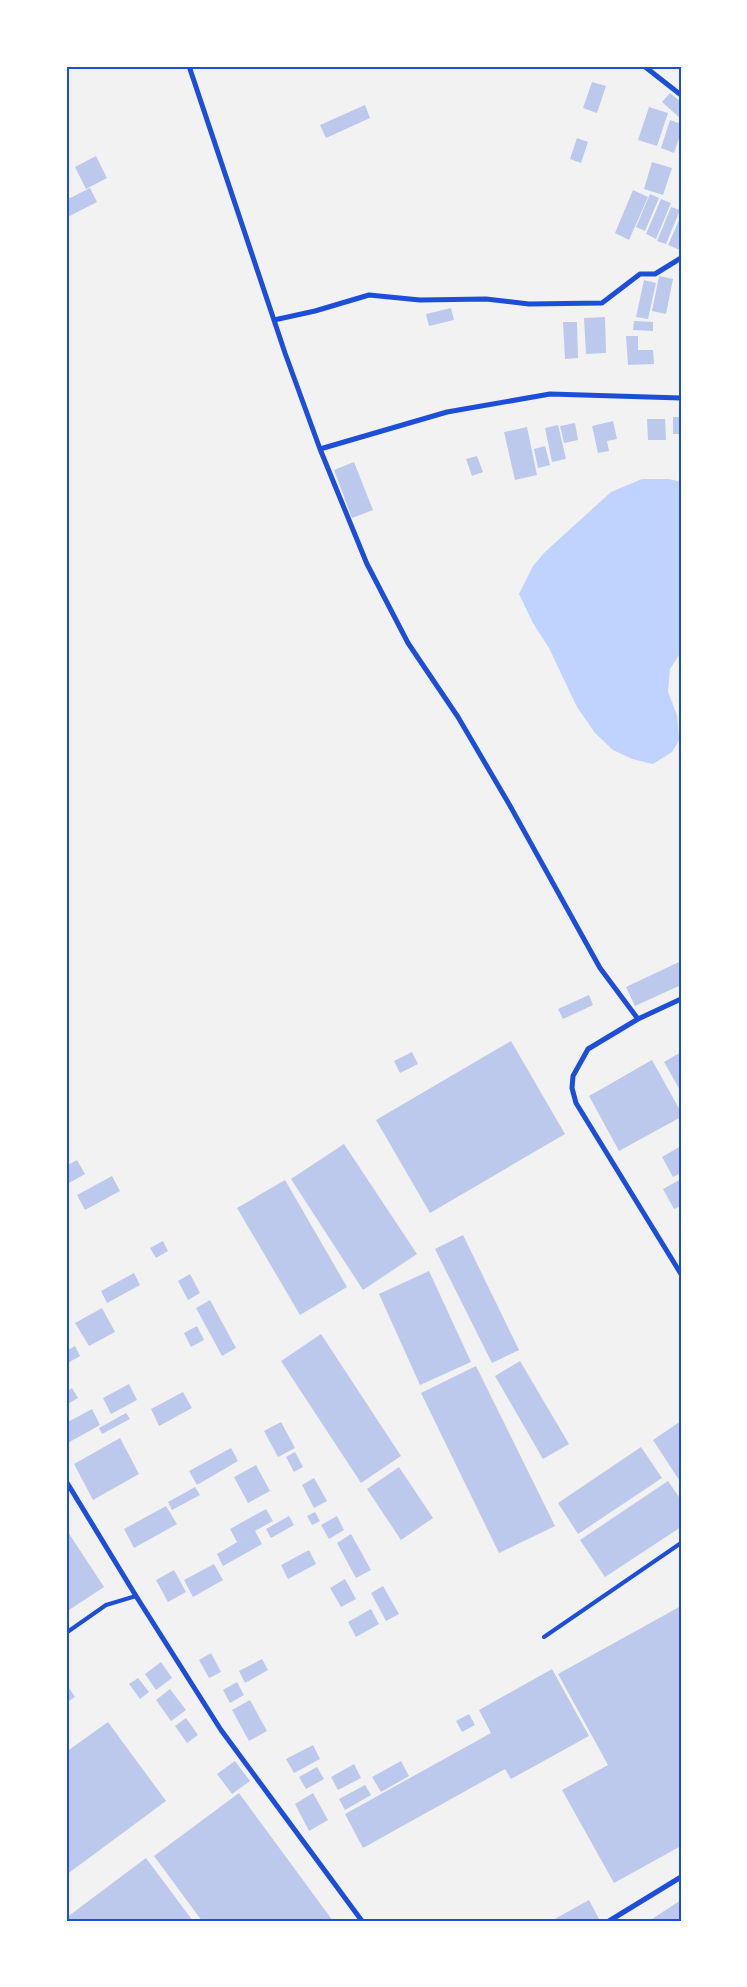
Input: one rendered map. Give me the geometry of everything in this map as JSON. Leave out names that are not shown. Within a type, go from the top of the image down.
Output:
[{"type":"street","points":[[189,66],[274,320],[320,449],[368,564],[408,643],[458,717],[509,804],[600,968],[638,1020]]},
{"type":"street","points":[[644,66],[681,95]]},
{"type":"street","points":[[274,320],[315,311],[369,295],[420,300],[486,299],[529,304],[602,304],[640,274],[655,274],[681,258]]},
{"type":"street","points":[[320,449],[447,412],[550,394],[681,398]]},
{"type":"street","points":[[681,999],[638,1020],[588,1049],[572,1076],[572,1088],[576,1104],[681,1274]]},
{"type":"street","points":[[66,1481],[221,1730],[362,1921]]},
{"type":"street","points":[[609,1921],[681,1877]]},
{"type":"lane","points":[[544,1636],[681,1543]]},
{"type":"lane","points":[[66,1633],[106,1605],[136,1596]]},
{"type":"water","points":[[642,479],[669,479],[681,482],[681,652],[670,669],[668,692],[677,715],[679,740],[672,752],[653,764],[632,759],[613,750],[595,733],[577,707],[549,648],[533,623],[519,594],[533,566],[545,552],[611,492]]},
{"type":"building","points":[[592,82],[606,86],[597,113],[583,108]]},
{"type":"building","points":[[670,93],[681,102],[681,119],[662,102]]},
{"type":"building","points":[[365,105],[370,118],[326,138],[320,125]]},
{"type":"building","points":[[649,107],[668,113],[657,146],[638,140]]},
{"type":"building","points":[[670,120],[681,124],[681,132],[674,153],[661,148]]},
{"type":"building","points":[[577,138],[588,142],[581,163],[570,159]]},
{"type":"building","points":[[96,156],[107,178],[86,189],[75,167]]},
{"type":"building","points":[[652,162],[672,168],[663,195],[644,189]]},
{"type":"building","points":[[90,188],[97,202],[66,218],[66,200]]},
{"type":"building","points":[[633,190],[648,197],[629,240],[615,233]]},
{"type":"building","points":[[650,194],[659,198],[645,231],[636,227]]},
{"type":"building","points":[[661,199],[671,203],[656,239],[646,234]]},
{"type":"building","points":[[671,207],[680,210],[666,244],[657,241]]},
{"type":"building","points":[[681,216],[681,248],[680,250],[668,245]]},
{"type":"building","points":[[659,276],[673,279],[666,314],[652,311]]},
{"type":"building","points":[[644,280],[656,283],[648,319],[636,317]]},
{"type":"building","points":[[451,308],[454,320],[429,326],[426,314]]},
{"type":"building","points":[[605,317],[606,353],[586,354],[584,318]]},
{"type":"building","points":[[634,321],[653,322],[653,331],[633,330]]},
{"type":"building","points":[[563,322],[577,322],[578,358],[565,359]]},
{"type":"building","points":[[626,336],[638,336],[638,350],[653,350],[654,364],[628,365]]},
{"type":"building","points":[[673,417],[681,417],[681,434],[673,434]]},
{"type":"building","points":[[647,419],[665,419],[666,440],[648,440]]},
{"type":"building","points":[[613,421],[617,439],[607,441],[609,451],[598,453],[592,426]]},
{"type":"building","points":[[575,423],[578,440],[564,443],[560,426]]},
{"type":"building","points":[[558,425],[566,459],[552,462],[545,428]]},
{"type":"building","points":[[527,427],[537,475],[515,480],[504,432]]},
{"type":"building","points":[[545,446],[550,465],[538,468],[534,449]]},
{"type":"building","points":[[477,456],[483,472],[472,476],[466,459]]},
{"type":"building","points":[[354,462],[373,510],[352,518],[334,470]]},
{"type":"building","points":[[681,961],[681,985],[635,1006],[626,987]]},
{"type":"building","points":[[589,995],[593,1005],[563,1019],[558,1009]]},
{"type":"building","points":[[511,1041],[565,1134],[430,1213],[376,1120]]},
{"type":"building","points":[[412,1052],[418,1064],[400,1073],[394,1061]]},
{"type":"building","points":[[681,1052],[681,1092],[664,1062]]},
{"type":"building","points":[[652,1060],[681,1112],[681,1117],[619,1151],[589,1096]]},
{"type":"building","points":[[344,1144],[417,1254],[363,1290],[291,1179]]},
{"type":"building","points":[[681,1146],[681,1173],[673,1177],[662,1157]]},
{"type":"building","points":[[77,1160],[85,1174],[69,1183],[66,1178],[66,1166]]},
{"type":"building","points":[[112,1176],[120,1191],[85,1210],[77,1195]]},
{"type":"building","points":[[681,1179],[681,1206],[674,1209],[663,1189]]},
{"type":"building","points":[[285,1180],[347,1287],[300,1315],[237,1208]]},
{"type":"building","points":[[463,1235],[519,1350],[492,1363],[435,1249]]},
{"type":"building","points":[[163,1241],[168,1251],[156,1258],[150,1248]]},
{"type":"building","points":[[429,1271],[471,1362],[420,1385],[379,1294]]},
{"type":"building","points":[[134,1273],[140,1285],[107,1303],[101,1291]]},
{"type":"building","points":[[190,1274],[200,1293],[188,1300],[178,1281]]},
{"type":"building","points":[[210,1300],[236,1348],[222,1356],[196,1308]]},
{"type":"building","points":[[102,1308],[115,1332],[89,1346],[75,1323]]},
{"type":"building","points":[[197,1326],[204,1340],[191,1347],[184,1333]]},
{"type":"building","points":[[321,1334],[401,1456],[361,1483],[281,1361]]},
{"type":"building","points":[[75,1346],[80,1356],[66,1364],[66,1351]]},
{"type":"building","points":[[520,1361],[569,1444],[543,1459],[495,1376]]},
{"type":"building","points":[[476,1366],[555,1526],[499,1553],[421,1393]]},
{"type":"building","points":[[129,1384],[137,1400],[111,1414],[103,1398]]},
{"type":"building","points":[[72,1388],[78,1398],[66,1405],[66,1392]]},
{"type":"building","points":[[183,1392],[192,1408],[159,1426],[151,1409]]},
{"type":"building","points":[[92,1409],[100,1425],[66,1444],[66,1423]]},
{"type":"building","points":[[126,1413],[130,1419],[102,1434],[99,1428]]},
{"type":"building","points":[[681,1421],[681,1483],[653,1440]]},
{"type":"building","points":[[281,1422],[295,1448],[278,1457],[264,1431]]},
{"type":"building","points":[[120,1438],[139,1474],[93,1500],[74,1464]]},
{"type":"building","points":[[641,1447],[662,1478],[578,1534],[558,1503]]},
{"type":"building","points":[[231,1448],[238,1461],[197,1485],[189,1471]]},
{"type":"building","points":[[295,1452],[303,1467],[294,1472],[286,1457]]},
{"type":"building","points":[[256,1465],[270,1491],[248,1503],[234,1477]]},
{"type":"building","points":[[399,1467],[433,1518],[401,1540],[367,1489]]},
{"type":"building","points":[[314,1478],[327,1501],[314,1508],[302,1485]]},
{"type":"building","points":[[668,1481],[681,1500],[681,1527],[605,1577],[580,1540]]},
{"type":"building","points":[[195,1487],[200,1495],[172,1510],[168,1502]]},
{"type":"building","points":[[166,1506],[177,1524],[134,1548],[124,1529]]},
{"type":"building","points":[[266,1509],[273,1521],[255,1531],[262,1544],[223,1566],[217,1554],[244,1538],[237,1542],[230,1529]]},
{"type":"building","points":[[315,1512],[320,1521],[312,1525],[307,1516]]},
{"type":"building","points":[[289,1516],[294,1525],[271,1538],[266,1529]]},
{"type":"building","points":[[337,1516],[344,1530],[329,1539],[321,1525]]},
{"type":"building","points":[[66,1529],[104,1587],[66,1612]]},
{"type":"building","points":[[351,1534],[371,1570],[356,1578],[337,1543]]},
{"type":"building","points":[[309,1550],[316,1564],[288,1579],[281,1565]]},
{"type":"building","points":[[214,1564],[223,1580],[193,1597],[184,1580]]},
{"type":"building","points":[[174,1570],[186,1592],[168,1602],[156,1580]]},
{"type":"building","points":[[345,1579],[356,1599],[341,1607],[330,1588]]},
{"type":"building","points":[[383,1586],[399,1614],[386,1621],[371,1593]]},
{"type":"building","points":[[681,1606],[681,1846],[614,1883],[562,1790],[608,1765],[558,1674]]},
{"type":"building","points":[[371,1609],[379,1624],[356,1637],[348,1622]]},
{"type":"building","points":[[211,1653],[221,1672],[209,1678],[199,1660]]},
{"type":"building","points":[[262,1659],[268,1670],[245,1683],[239,1671]]},
{"type":"building","points":[[161,1662],[172,1678],[156,1690],[145,1674]]},
{"type":"building","points":[[552,1669],[589,1736],[511,1779],[505,1769],[363,1848],[345,1814],[491,1733],[479,1710]]},
{"type":"building","points":[[138,1678],[149,1692],[140,1699],[129,1684]]},
{"type":"building","points":[[237,1682],[244,1695],[230,1703],[223,1690]]},
{"type":"building","points":[[66,1683],[75,1697],[66,1703]]},
{"type":"building","points":[[170,1689],[186,1710],[171,1721],[156,1700]]},
{"type":"building","points":[[250,1700],[267,1731],[249,1741],[232,1710]]},
{"type":"building","points":[[469,1714],[475,1725],[462,1732],[456,1721]]},
{"type":"building","points":[[186,1718],[198,1735],[187,1743],[175,1726]]},
{"type":"building","points":[[108,1722],[166,1801],[66,1875],[66,1752]]},
{"type":"building","points":[[313,1745],[320,1759],[294,1773],[286,1759]]},
{"type":"building","points":[[235,1761],[250,1781],[232,1794],[217,1774]]},
{"type":"building","points":[[401,1761],[409,1776],[381,1792],[372,1777]]},
{"type":"building","points":[[354,1764],[361,1778],[338,1790],[331,1777]]},
{"type":"building","points":[[317,1767],[324,1779],[306,1789],[299,1777]]},
{"type":"building","points":[[365,1785],[371,1795],[345,1810],[339,1799]]},
{"type":"building","points":[[239,1793],[333,1921],[202,1921],[154,1856]]},
{"type":"building","points":[[313,1793],[328,1820],[309,1831],[295,1804]]},
{"type":"building","points":[[146,1858],[193,1921],[66,1921],[66,1918]]},
{"type":"building","points":[[589,1900],[599,1919],[595,1921],[551,1921]]},
{"type":"building","points":[[681,1900],[681,1921],[649,1921]]}]
